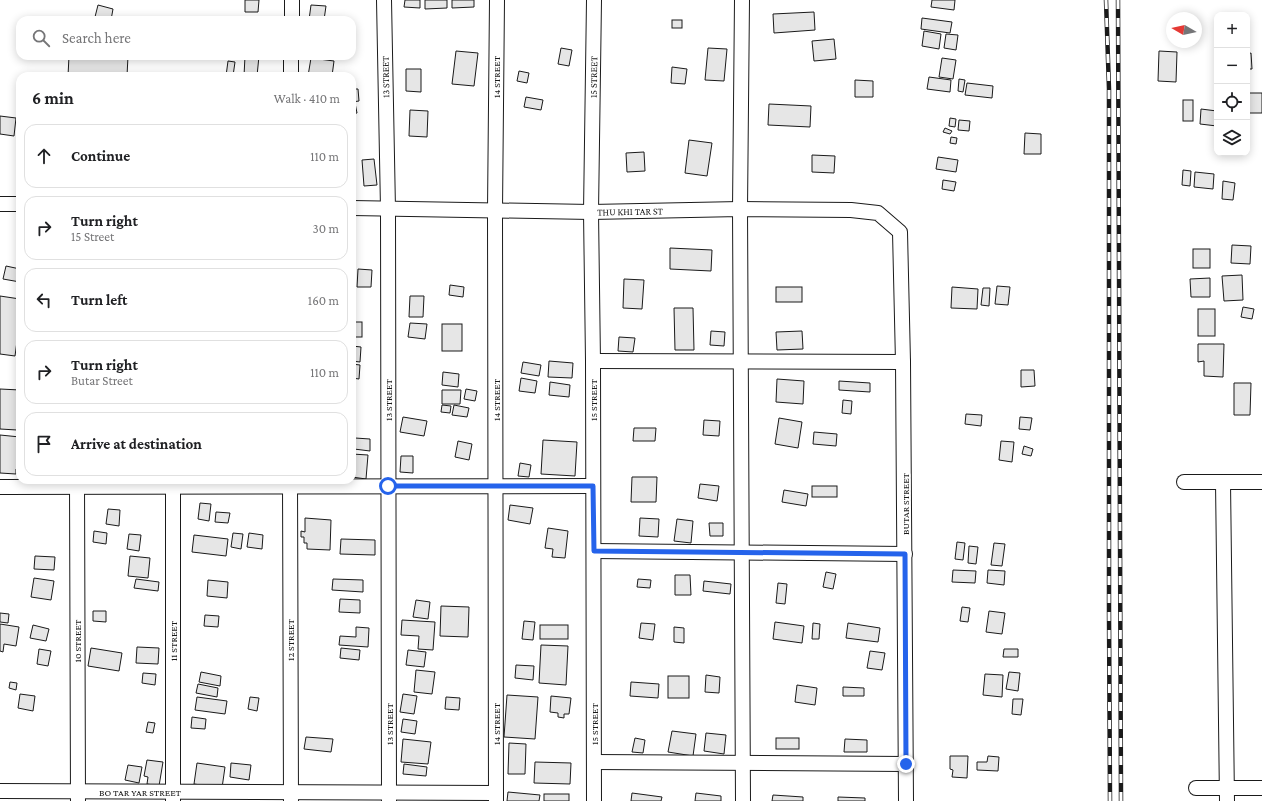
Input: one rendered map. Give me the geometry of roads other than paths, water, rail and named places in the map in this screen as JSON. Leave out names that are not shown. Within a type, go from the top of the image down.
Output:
[{"type":"street","points":[[292,0],[292,16]]},
{"type":"street","name":"13 STREET","points":[[384,0],[388,209],[389,797]]},
{"type":"street","name":"14 STREET","points":[[496,797],[495,210],[497,0]]},
{"type":"street","name":"15 STREET","points":[[594,0],[591,212],[594,551],[594,801]]},
{"type":"street","points":[[742,0],[740,209],[743,801]]},
{"type":"street","points":[[291,60],[291,72]]},
{"type":"street","points":[[0,204],[16,204]]},
{"type":"street","name":"THU KHI TAR ST","points":[[356,208],[591,212],[740,209],[851,210],[878,213],[900,232]]},
{"type":"street","name":"BUTAR STREET","points":[[900,232],[904,362],[906,801]]},
{"type":"street","points":[[593,361],[904,362]]},
{"type":"street","points":[[1184,482],[1262,482]]},
{"type":"street","points":[[1223,482],[1227,795]]},
{"type":"street","points":[[0,487],[76,484]]},
{"type":"street","name":"10 STREET","points":[[76,484],[78,796]]},
{"type":"street","name":"11 STREET","points":[[173,796],[174,484]]},
{"type":"street","name":"12 STREET","points":[[290,484],[291,797]]},
{"type":"street","points":[[323,484],[388,486],[593,486]]},
{"type":"street","points":[[594,551],[905,554]]},
{"type":"street","points":[[594,762],[906,764]]},
{"type":"street","points":[[1196,788],[1227,795],[1262,788]]},
{"type":"street","name":"BO TAR YAR STREET","points":[[0,791],[78,796],[496,797]]},
{"type":"railway","points":[[1106,0],[1109,89],[1110,801]]},
{"type":"railway","points":[[1118,0],[1121,801]]}]
